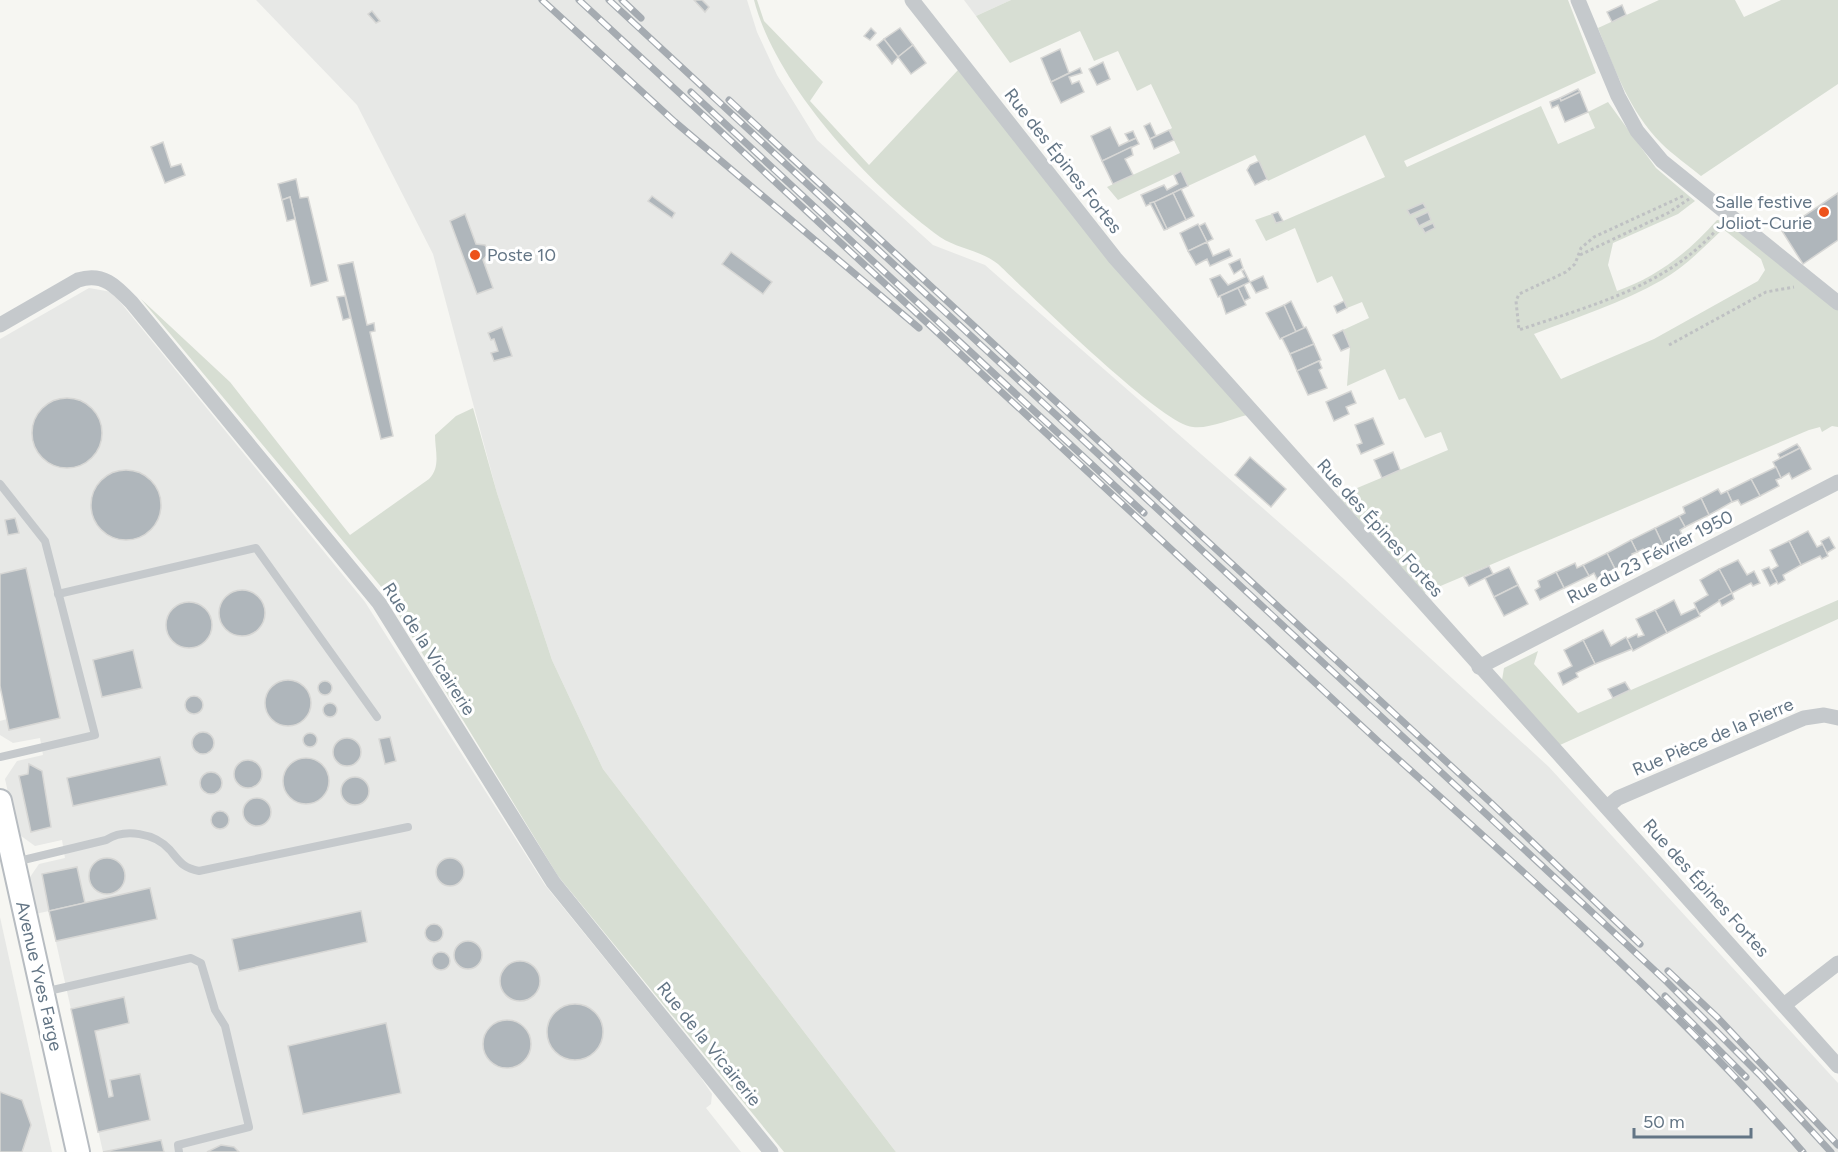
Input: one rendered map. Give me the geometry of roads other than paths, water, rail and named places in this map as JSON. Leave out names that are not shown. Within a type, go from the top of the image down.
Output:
[{"type":"street","name":"Rue des Épines Fortes","points":[[912,0],[1114,258],[1838,1066]]},
{"type":"street","points":[[1578,0],[1618,96],[1637,131],[1662,161],[1838,303]]},
{"type":"street","name":"Rue de la Vicairerie","points":[[0,325],[78,280],[90,276],[111,282],[132,303],[379,603],[554,882],[771,1152]]},
{"type":"street","name":"Rue du 23 Février 1950","points":[[1479,667],[1838,482]]},
{"type":"street","name":"Rue Pièce de la Pierre","points":[[1607,807],[1618,798],[1804,718],[1824,715],[1838,718]]},
{"type":"street","name":"Avenue Yves Farge","points":[[0,801],[78,1152]]},
{"type":"street","points":[[1784,1005],[1838,963]]},
{"type":"lane","points":[[0,484],[45,541],[95,735],[0,757]]},
{"type":"lane","points":[[58,594],[256,548],[377,717]]},
{"type":"lane","points":[[12,862],[106,840],[114,835],[137,833],[170,849],[177,861],[187,869],[199,870],[408,827]]},
{"type":"lane","points":[[42,992],[191,958],[201,963],[215,1010],[225,1026],[249,1127],[178,1145],[179,1152]]},
{"type":"railway","points":[[542,0],[675,122],[919,328]]},
{"type":"railway","points":[[579,0],[1379,742],[1597,941],[1703,1044],[1803,1152]]},
{"type":"railway","points":[[609,0],[1665,980],[1760,1075],[1831,1152]]},
{"type":"railway","points":[[622,0],[641,18]]},
{"type":"railway","points":[[691,92],[1144,513]]},
{"type":"railway","points":[[729,100],[1489,801],[1640,944]]},
{"type":"railway","points":[[1668,971],[1717,1017],[1838,1145]]},
{"type":"railway","points":[[1665,996],[1746,1077]]},
{"type":"place","name":"Salle festive Joliot-Curie","points":[[1824,212]]},
{"type":"place","name":"Poste 10","points":[[475,255]]}]
